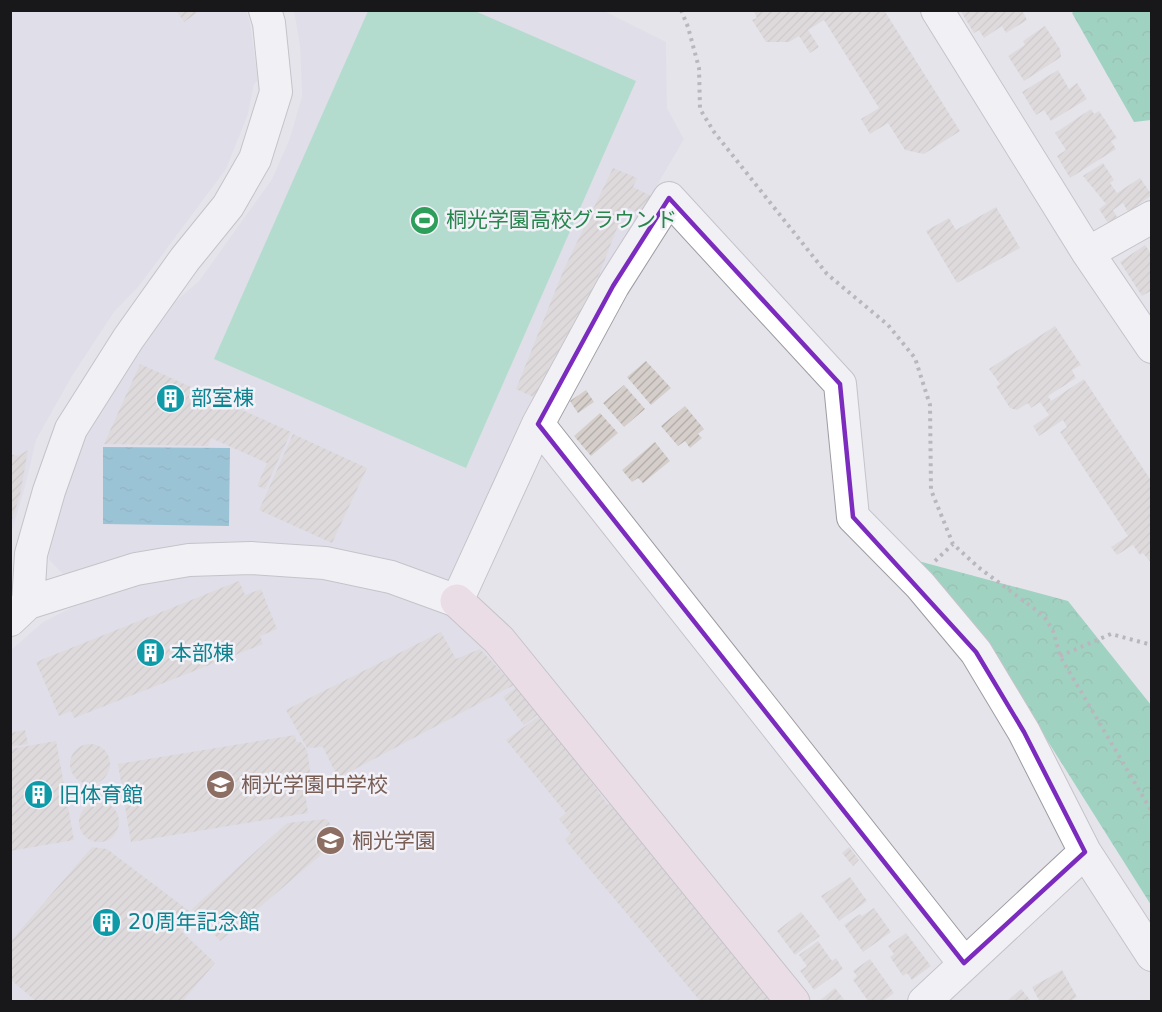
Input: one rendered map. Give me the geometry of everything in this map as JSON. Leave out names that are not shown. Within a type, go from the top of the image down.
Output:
[{"type":"street","points":[[20,611],[31,554],[49,491],[71,429],[128,339],[185,258],[228,206],[255,159],[276,92],[269,22],[265,10]]},
{"type":"street","points":[[936,10],[1089,254],[1152,347]]},
{"type":"street","points":[[457,601],[538,424],[613,286],[669,198],[840,384],[853,517],[920,585],[976,652],[1024,732],[1085,852],[1152,955]]},
{"type":"street","points":[[1089,254],[1152,216]]},
{"type":"street","points":[[538,424],[964,963]]},
{"type":"street","points":[[20,611],[136,569],[189,560],[251,558],[325,563],[392,577],[457,601],[499,640],[794,1002]]},
{"type":"street","points":[[924,1002],[1085,852]]},
{"type":"path","points":[[681,10],[699,68],[700,109],[714,132],[827,274],[888,325],[915,358],[930,405],[931,490],[953,543],[978,567],[1044,616],[1053,631],[1060,656],[1152,812]]},
{"type":"path","points":[[1060,656],[1111,634],[1152,645]]},
{"type":"highlighted area","points":[[669,198],[840,384],[853,517],[976,652],[1024,732],[1085,852],[964,963],[538,424],[613,286]]},
{"type":"shaded area","points":[[11,11],[246,11],[250,22],[258,81],[254,84],[248,114],[226,169],[139,286],[114,312],[72,376],[36,440],[11,534]]},
{"type":"shaded area","points":[[294,11],[604,11],[666,42],[667,108],[684,139],[604,277],[455,579],[445,580],[358,557],[302,546],[230,543],[175,549],[67,578],[49,560],[47,544],[84,426],[170,306],[199,281],[272,179],[290,138],[302,96],[300,46]]},
{"type":"shaded area","name":"桐光学園","points":[[200,568],[325,576],[403,594],[446,613],[480,634],[778,1001],[11,1001],[10,651],[43,622],[75,606],[146,580]]},
{"type":"green space","points":[[1075,10],[1151,11],[1151,120],[1134,122],[1072,13]]},
{"type":"green space","name":"桐光学園高校グラウンド","points":[[368,11],[475,11],[636,81],[466,468],[214,359]]},
{"type":"green space","points":[[907,558],[1068,601],[1151,705],[1151,905],[991,651]]},
{"type":"water","points":[[103,447],[230,448],[229,526],[103,524]]},
{"type":"building","points":[[176,10],[201,10],[184,22]]},
{"type":"building","points":[[753,10],[884,10],[960,131],[924,154],[905,150],[888,123],[870,134],[861,119],[879,108],[824,20],[808,30],[819,47],[810,53],[799,36],[789,42],[766,42],[752,20],[757,18]]},
{"type":"building","points":[[960,10],[1022,10],[1027,20],[1006,33],[1002,26],[984,38],[979,30],[974,33]]},
{"type":"building","points":[[1045,26],[1060,49],[1061,57],[1024,81],[1008,56],[1025,45],[1023,41]]},
{"type":"building","points":[[1058,70],[1069,89],[1077,83],[1087,99],[1051,121],[1044,110],[1036,115],[1022,92]]},
{"type":"building","points":[[1091,109],[1094,114],[1099,111],[1117,138],[1111,141],[1116,149],[1070,178],[1057,156],[1066,150],[1055,133]]},
{"type":"building","points":[[1103,163],[1114,180],[1110,183],[1117,193],[1140,178],[1152,195],[1128,212],[1123,203],[1113,210],[1117,217],[1108,223],[1099,209],[1106,204],[1083,176]]},
{"type":"building","points":[[613,168],[637,178],[633,187],[653,197],[642,214],[625,207],[594,288],[538,399],[516,389],[564,269]]},
{"type":"building","points":[[996,207],[1020,248],[957,283],[926,231],[949,218],[956,230]]},
{"type":"building","points":[[1145,245],[1152,255],[1152,290],[1142,296],[1120,262]]},
{"type":"building","points":[[1055,326],[1081,365],[1072,370],[1076,378],[1048,396],[1051,401],[1084,379],[1152,482],[1152,564],[1143,553],[1140,555],[1133,545],[1117,555],[1111,547],[1128,536],[1060,432],[1067,427],[1063,420],[1039,436],[1033,426],[1049,415],[1040,402],[1031,408],[1028,403],[1017,410],[1010,408],[996,386],[1000,384],[989,369]]},
{"type":"building","points":[[646,361],[671,388],[651,405],[627,377]]},
{"type":"building","name":"部室棟","points":[[140,364],[291,432],[265,489],[257,486],[267,463],[211,438],[208,446],[104,444]]},
{"type":"building","points":[[624,385],[645,409],[624,427],[603,403]]},
{"type":"building","points":[[586,390],[594,402],[578,413],[570,401]]},
{"type":"building","points":[[685,406],[704,429],[698,434],[702,438],[690,448],[685,441],[678,446],[661,426]]},
{"type":"building","points":[[600,413],[618,433],[591,456],[574,436]]},
{"type":"building","points":[[293,434],[367,468],[332,543],[259,510]]},
{"type":"building","points":[[655,442],[670,461],[643,483],[638,478],[632,482],[622,470]]},
{"type":"building","points":[[28,450],[20,495],[10,526],[10,454],[18,456]]},
{"type":"building","name":"本部棟","points":[[239,581],[245,595],[261,589],[277,629],[260,636],[263,644],[74,718],[71,711],[59,716],[36,662]]},
{"type":"building","points":[[441,632],[456,659],[480,649],[514,685],[338,778],[323,747],[307,748],[286,710]]},
{"type":"building","points":[[521,684],[541,712],[524,725],[503,697]]},
{"type":"building","points":[[542,714],[608,805],[615,800],[772,1002],[701,1002],[565,840],[571,834],[559,819],[566,813],[506,740]]},
{"type":"building","points":[[25,730],[28,744],[10,747],[10,733]]},
{"type":"building","points":[[295,735],[296,742],[301,742],[307,750],[311,777],[303,779],[308,813],[131,842],[118,764]]},
{"type":"building","name":"旧体育館","points":[[56,741],[74,840],[10,851],[10,749]]},
{"type":"building","points":[[90,744],[104,750],[110,764],[104,778],[90,784],[76,778],[70,764],[76,750]]},
{"type":"building","points":[[99,802],[113,808],[119,822],[113,836],[99,842],[85,836],[79,822],[85,808]]},
{"type":"building","points":[[327,819],[338,838],[326,846],[329,848],[220,941],[192,909],[287,823]]},
{"type":"building","name":"20周年記念館","points":[[92,847],[107,849],[193,914],[180,930],[215,963],[182,1002],[37,1002],[10,979],[10,942]]},
{"type":"building","points":[[849,847],[859,860],[853,866],[842,853]]},
{"type":"building","points":[[850,877],[867,901],[839,921],[821,896]]},
{"type":"building","points":[[874,908],[891,932],[863,952],[844,925]]},
{"type":"building","points":[[801,912],[820,936],[795,955],[777,931]]},
{"type":"building","points":[[906,933],[931,966],[912,980],[907,973],[903,976],[890,957],[894,954],[888,946]]},
{"type":"building","points":[[818,941],[832,961],[836,958],[843,969],[814,990],[800,971],[807,966],[799,955]]},
{"type":"building","points":[[870,959],[894,993],[882,1002],[869,1002],[853,980],[857,976],[853,971]]},
{"type":"building","points":[[1062,970],[1077,997],[1069,1002],[1040,1002],[1032,987]]},
{"type":"building","points":[[835,988],[846,1002],[818,1002]]},
{"type":"building","points":[[1021,989],[1032,1002],[1006,1002]]},
{"type":"place","name":"桐光学園高校グラウンド","points":[[425,220]]},
{"type":"place","name":"部室棟","points":[[170,398]]},
{"type":"place","name":"本部棟","points":[[150,653]]},
{"type":"place","name":"桐光学園中学校","points":[[220,785]]},
{"type":"place","name":"旧体育館","points":[[38,795]]},
{"type":"place","name":"桐光学園","points":[[331,841]]},
{"type":"place","name":"20周年記念館","points":[[107,922]]}]
